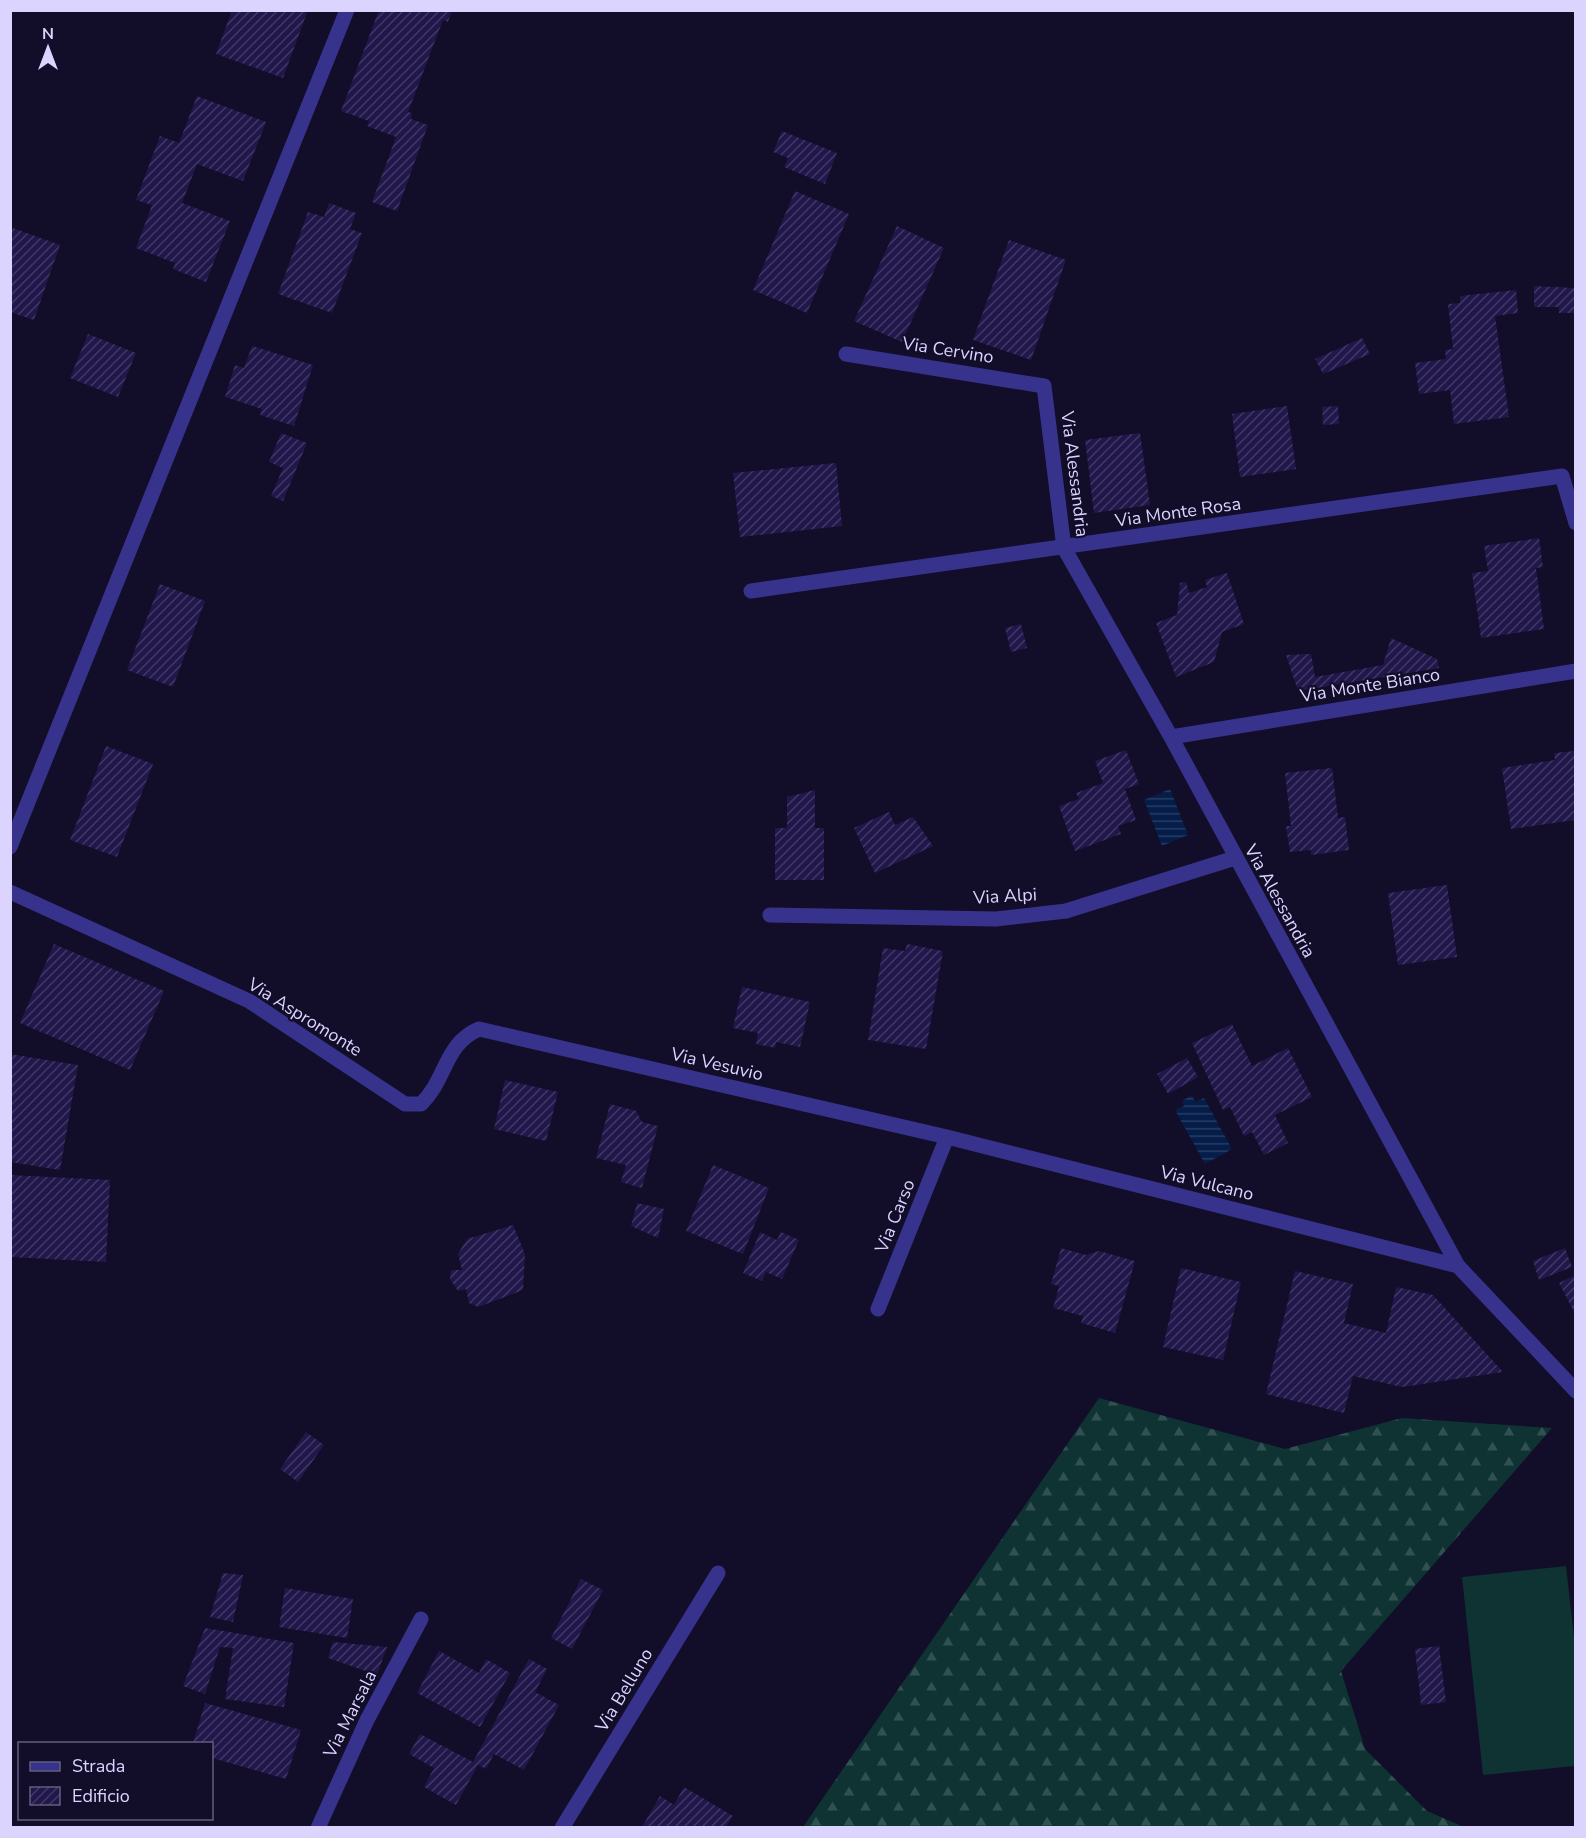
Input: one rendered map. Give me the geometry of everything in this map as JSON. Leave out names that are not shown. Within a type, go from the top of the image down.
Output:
[{"type":"street","points":[[10,847],[347,10]]},
{"type":"street","name":"Via Cervino","points":[[846,354],[1044,386]]},
{"type":"street","name":"Via Alessandria","points":[[1044,386],[1064,548],[1171,737],[1458,1266],[1575,1391]]},
{"type":"street","name":"Via Monte Rosa","points":[[751,591],[1562,476],[1575,523]]},
{"type":"street","name":"Via Monte Bianco","points":[[1171,737],[1575,671]]},
{"type":"street","name":"Via Alpi","points":[[770,915],[996,919],[1066,911],[1235,858]]},
{"type":"street","name":"Via Aspromonte","points":[[10,892],[249,1001],[405,1104],[421,1104],[434,1091],[449,1058],[463,1036],[479,1029]]},
{"type":"street","name":"Via Vesuvio","points":[[479,1029],[947,1137]]},
{"type":"street","name":"Via Vulcano","points":[[947,1137],[1458,1266]]},
{"type":"street","name":"Via Carso","points":[[878,1309],[947,1137]]},
{"type":"street","name":"Via Belluno","points":[[562,1827],[718,1573]]},
{"type":"street","name":"Via Marsala","points":[[318,1827],[367,1720],[421,1619]]},
{"type":"green space","points":[[1099,1398],[1285,1449],[1402,1418],[1552,1428],[1341,1671],[1365,1749],[1427,1811],[1464,1827],[803,1827]]},
{"type":"green space","points":[[1566,1566],[1576,1655],[1575,1766],[1483,1775],[1462,1577]]},
{"type":"water","points":[[1170,789],[1188,835],[1162,846],[1144,800]]},
{"type":"water","points":[[1192,1095],[1195,1102],[1204,1098],[1232,1149],[1205,1164],[1175,1110],[1184,1106],[1182,1101]]},
{"type":"building","points":[[232,10],[308,10],[283,78],[216,54]]},
{"type":"building","points":[[379,10],[452,10],[448,22],[443,20],[408,112],[412,113],[411,119],[428,125],[397,211],[372,202],[396,137],[367,126],[369,121],[341,111]]},
{"type":"building","points":[[197,96],[266,122],[243,181],[197,164],[182,203],[230,221],[206,282],[173,269],[175,263],[136,248],[152,205],[136,200],[160,136],[179,143]]},
{"type":"building","points":[[782,131],[837,153],[825,184],[784,167],[788,158],[773,152]]},
{"type":"building","points":[[795,191],[849,214],[807,313],[753,290]]},
{"type":"building","points":[[329,203],[356,213],[350,229],[362,233],[332,313],[278,294],[308,212],[324,217]]},
{"type":"building","points":[[897,226],[944,248],[902,342],[854,321]]},
{"type":"building","points":[[13,228],[60,245],[34,320],[10,312],[10,237]]},
{"type":"building","points":[[1009,240],[1066,260],[1031,360],[973,340]]},
{"type":"building","points":[[1534,286],[1575,288],[1575,313],[1559,313],[1559,307],[1534,307]]},
{"type":"building","points":[[1516,290],[1518,313],[1495,316],[1509,417],[1454,424],[1450,390],[1419,394],[1415,363],[1446,359],[1445,350],[1453,349],[1448,304],[1460,303],[1460,296]]},
{"type":"building","points":[[88,334],[136,353],[118,397],[70,378]]},
{"type":"building","points":[[1362,338],[1370,354],[1323,374],[1315,359]]},
{"type":"building","points":[[252,346],[313,365],[294,426],[260,415],[262,409],[225,397],[235,365],[244,368]]},
{"type":"building","points":[[1287,406],[1296,469],[1240,477],[1232,414]]},
{"type":"building","points":[[1338,406],[1339,424],[1323,425],[1322,407]]},
{"type":"building","points":[[281,433],[307,443],[283,501],[271,496],[283,468],[269,462]]},
{"type":"building","points":[[1140,433],[1150,505],[1094,513],[1085,440]]},
{"type":"building","points":[[836,463],[842,526],[740,537],[733,473]]},
{"type":"building","points":[[1539,538],[1543,567],[1536,568],[1544,629],[1481,638],[1472,573],[1488,571],[1484,546]]},
{"type":"building","points":[[1227,573],[1244,624],[1222,632],[1214,662],[1176,677],[1156,623],[1177,615],[1180,583],[1186,582],[1189,593],[1207,587],[1205,580]]},
{"type":"building","points":[[160,584],[205,601],[173,687],[127,670]]},
{"type":"building","points":[[1021,624],[1027,648],[1011,652],[1005,628]]},
{"type":"building","points":[[1391,638],[1437,659],[1439,668],[1298,691],[1286,655],[1311,654],[1315,677],[1383,665]]},
{"type":"building","points":[[106,746],[153,764],[117,857],[70,840]]},
{"type":"building","points":[[1126,750],[1139,784],[1125,789],[1136,820],[1118,826],[1121,834],[1075,851],[1059,806],[1079,799],[1076,793],[1103,783],[1095,761]]},
{"type":"building","points":[[1575,751],[1575,820],[1511,829],[1502,768],[1555,760],[1554,753]]},
{"type":"building","points":[[1332,768],[1338,818],[1345,817],[1349,850],[1311,855],[1311,850],[1290,852],[1286,826],[1291,826],[1285,773]]},
{"type":"building","points":[[815,790],[815,828],[824,828],[824,880],[775,880],[775,828],[787,828],[787,797]]},
{"type":"building","points":[[889,812],[895,825],[913,817],[933,846],[875,873],[854,828]]},
{"type":"building","points":[[1447,885],[1457,957],[1398,965],[1388,893]]},
{"type":"building","points":[[54,944],[164,991],[130,1070],[20,1023]]},
{"type":"building","points":[[907,944],[943,951],[926,1049],[868,1040],[883,948],[905,951]]},
{"type":"building","points":[[742,987],[810,1002],[800,1047],[776,1042],[775,1048],[756,1044],[758,1033],[733,1028]]},
{"type":"building","points":[[1232,1024],[1252,1066],[1288,1048],[1312,1097],[1275,1115],[1288,1143],[1264,1155],[1252,1132],[1244,1136],[1230,1107],[1223,1110],[1192,1043]]},
{"type":"building","points":[[10,1054],[78,1065],[60,1170],[10,1162]]},
{"type":"building","points":[[1187,1058],[1198,1077],[1168,1094],[1157,1074]]},
{"type":"building","points":[[505,1080],[558,1092],[546,1141],[494,1129]]},
{"type":"building","points":[[610,1104],[636,1111],[642,1122],[658,1126],[642,1188],[621,1182],[626,1165],[596,1158]]},
{"type":"building","points":[[713,1165],[769,1188],[743,1254],[686,1231]]},
{"type":"building","points":[[10,1175],[110,1180],[106,1262],[10,1257]]},
{"type":"building","points":[[637,1203],[664,1209],[658,1238],[631,1226]]},
{"type":"building","points":[[513,1225],[525,1254],[523,1290],[478,1307],[469,1303],[466,1289],[458,1291],[450,1279],[451,1270],[462,1270],[458,1254],[467,1239]]},
{"type":"building","points":[[760,1232],[777,1240],[781,1232],[799,1240],[782,1279],[766,1272],[762,1281],[743,1273]]},
{"type":"building","points":[[1061,1248],[1086,1255],[1099,1251],[1135,1261],[1115,1333],[1081,1323],[1083,1316],[1053,1308],[1059,1286],[1051,1284]]},
{"type":"building","points":[[1565,1248],[1572,1267],[1539,1280],[1533,1261]]},
{"type":"building","points":[[1181,1268],[1241,1282],[1223,1360],[1163,1347]]},
{"type":"building","points":[[1295,1271],[1353,1284],[1344,1323],[1386,1333],[1396,1287],[1433,1295],[1503,1372],[1402,1387],[1353,1376],[1344,1413],[1266,1394]]},
{"type":"building","points":[[1575,1275],[1575,1314],[1559,1283]]},
{"type":"building","points":[[306,1432],[324,1445],[298,1482],[280,1469]]},
{"type":"building","points":[[223,1573],[243,1575],[233,1622],[210,1617]]},
{"type":"building","points":[[581,1579],[603,1590],[572,1649],[551,1638]]},
{"type":"building","points":[[285,1588],[353,1599],[347,1638],[279,1627]]},
{"type":"building","points":[[205,1628],[294,1643],[284,1707],[225,1699],[233,1648],[220,1647],[205,1694],[183,1686]]},
{"type":"building","points":[[333,1642],[387,1647],[377,1675],[328,1658]]},
{"type":"building","points":[[1439,1646],[1446,1702],[1421,1705],[1415,1649]]},
{"type":"building","points":[[439,1651],[479,1673],[486,1659],[510,1673],[480,1727],[417,1693]]},
{"type":"building","points":[[529,1659],[547,1669],[535,1692],[559,1705],[524,1770],[494,1754],[486,1769],[478,1765],[456,1805],[424,1787],[434,1768],[409,1754],[420,1734],[473,1762]]},
{"type":"building","points":[[205,1703],[301,1730],[286,1779],[213,1758],[213,1742],[193,1742]]},
{"type":"building","points":[[684,1787],[733,1816],[726,1827],[642,1827],[660,1796],[674,1805]]}]
